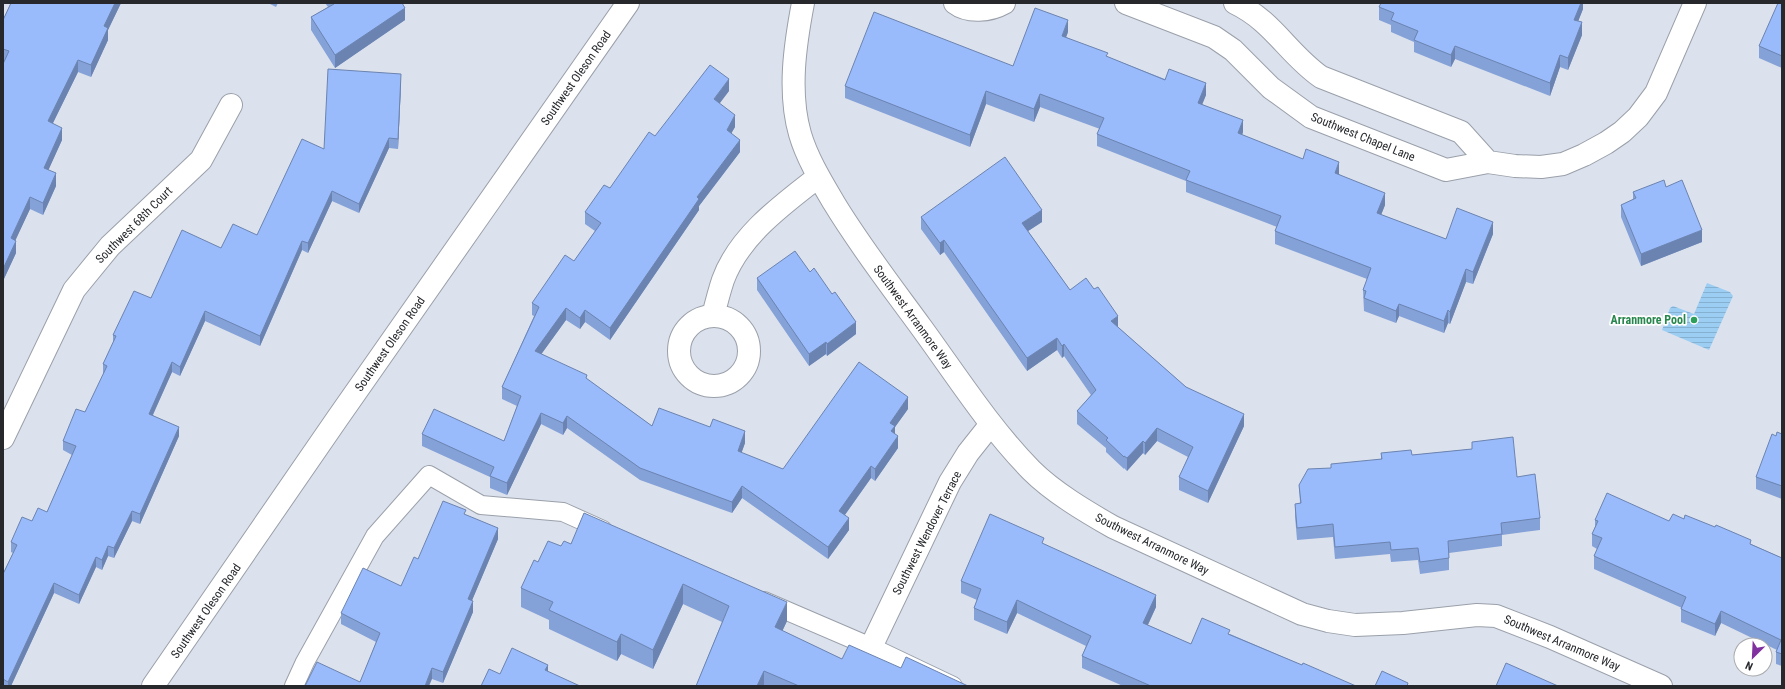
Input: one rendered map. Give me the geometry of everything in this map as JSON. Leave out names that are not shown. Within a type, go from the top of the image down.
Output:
[{"type":"street","name":"Southwest Oleson Road","points":[[153,686],[337,419],[628,3]]},
{"type":"street","name":"Southwest Arranmore Way","points":[[803,3],[794,71],[794,106],[800,134],[818,177],[862,247],[991,424],[1032,470],[1089,513],[1113,526],[1302,614],[1328,621],[1355,625],[1403,623],[1477,615],[1496,616],[1550,637],[1661,686]]},
{"type":"street","points":[[954,3],[976,10],[996,8],[1004,3]]},
{"type":"street","name":"Southwest Chapel Lane","points":[[1126,3],[1214,37],[1233,50],[1271,88],[1311,117],[1446,170],[1488,162],[1535,167],[1563,164],[1584,156],[1622,132],[1638,117],[1656,93],[1695,3]]},
{"type":"street","points":[[1235,3],[1248,9],[1270,27],[1305,66],[1321,77],[1461,132],[1488,162]]},
{"type":"street","name":"Southwest 68th Court","points":[[3,438],[74,290],[110,246],[200,160],[231,104]]},
{"type":"street","points":[[713,316],[723,280],[732,262],[746,241],[771,214],[818,177]]},
{"type":"street","name":"Southwest Wendover Terrace","points":[[871,647],[950,482],[968,453],[991,424]]},
{"type":"lane","points":[[294,686],[305,662],[375,536],[429,475],[481,504],[563,512],[621,538]]},
{"type":"lane","points":[[751,595],[871,647],[953,686]]},
{"type":"water","name":"Arranmore Pool","points":[[1707,283],[1730,292],[1733,296],[1709,350],[1662,330],[1670,308],[1673,306],[1694,314]]},
{"type":"building","points":[[11,3],[115,3],[104,26],[108,28],[91,65],[78,60],[48,121],[62,128],[44,168],[56,173],[43,203],[30,197],[11,238],[16,241],[3,269],[3,64],[9,51],[3,49],[3,20]]},
{"type":"building","points":[[333,3],[402,3],[405,8],[335,55],[311,17],[334,4]]},
{"type":"building","points":[[1381,3],[1581,3],[1574,20],[1582,22],[1568,58],[1560,55],[1550,83],[1455,46],[1451,55],[1414,40],[1418,31],[1391,20],[1394,13],[1379,7]]},
{"type":"building","points":[[1778,3],[1782,3],[1782,56],[1759,46]]},
{"type":"building","points":[[1035,8],[1068,20],[1062,36],[1108,53],[1106,56],[1165,80],[1169,69],[1206,83],[1198,103],[1243,120],[1238,133],[1303,159],[1306,149],[1339,162],[1335,173],[1385,193],[1377,213],[1446,239],[1457,208],[1493,222],[1473,272],[1466,269],[1450,312],[1448,310],[1444,321],[1399,304],[1396,311],[1364,298],[1366,291],[1363,290],[1371,268],[1275,231],[1281,216],[1186,180],[1190,171],[1097,134],[1104,118],[1040,94],[1034,109],[986,91],[970,135],[845,86],[874,12],[1013,66]]},
{"type":"building","points":[[710,65],[729,79],[714,99],[735,115],[727,130],[740,140],[697,197],[699,199],[610,328],[585,310],[580,318],[566,308],[535,351],[587,375],[586,378],[652,426],[659,408],[710,427],[713,419],[745,431],[738,451],[783,469],[859,362],[908,397],[890,423],[895,426],[891,431],[898,436],[875,469],[871,466],[839,511],[849,518],[828,547],[742,486],[732,502],[640,468],[567,416],[563,423],[541,413],[507,483],[490,476],[494,467],[422,434],[434,409],[504,441],[521,396],[502,387],[539,307],[532,303],[565,255],[574,261],[601,223],[585,212],[604,185],[610,188],[649,132],[655,136]]},
{"type":"building","points":[[328,69],[401,74],[398,139],[389,138],[359,204],[332,191],[308,243],[302,241],[260,336],[205,311],[180,367],[172,362],[149,414],[179,427],[140,514],[132,511],[114,548],[108,546],[102,560],[96,557],[79,595],[54,583],[8,682],[3,679],[3,574],[17,545],[11,542],[22,517],[32,521],[38,508],[47,512],[76,446],[63,441],[76,409],[85,412],[107,366],[103,364],[116,336],[113,335],[134,291],[151,298],[182,230],[221,248],[233,224],[257,235],[302,139],[324,149]]},
{"type":"building","points":[[1005,157],[1042,210],[1022,223],[1070,290],[1086,278],[1094,289],[1098,287],[1118,316],[1111,321],[1186,387],[1244,414],[1208,491],[1179,477],[1193,447],[1157,428],[1145,443],[1143,441],[1127,458],[1106,440],[1108,438],[1077,411],[1096,390],[1064,344],[1062,346],[1057,338],[1027,358],[944,240],[940,243],[921,217]]},
{"type":"building","points":[[1664,180],[1666,187],[1682,180],[1702,230],[1641,254],[1621,205],[1636,198],[1633,192]]},
{"type":"building","points":[[795,251],[810,272],[814,268],[832,294],[835,292],[856,322],[827,344],[826,342],[809,354],[757,278]]},
{"type":"building","points":[[1777,432],[1782,434],[1782,486],[1756,477],[1772,434],[1776,436]]},
{"type":"building","points":[[1513,437],[1517,477],[1535,474],[1540,518],[1501,523],[1502,534],[1448,541],[1449,558],[1420,562],[1418,548],[1391,550],[1390,542],[1335,547],[1333,524],[1297,528],[1295,504],[1301,503],[1299,485],[1308,469],[1331,468],[1331,464],[1382,459],[1381,453],[1411,450],[1412,455],[1472,449],[1472,442]]},
{"type":"building","points":[[1607,493],[1669,521],[1673,514],[1684,519],[1685,515],[1715,527],[1716,525],[1751,540],[1750,544],[1782,558],[1782,654],[1776,652],[1781,640],[1721,611],[1715,624],[1681,609],[1686,597],[1594,556],[1602,538],[1592,534],[1598,521],[1595,520]]},
{"type":"building","points":[[443,501],[466,510],[464,514],[498,528],[468,599],[473,601],[443,672],[432,668],[425,686],[305,686],[317,662],[360,682],[380,633],[341,613],[363,568],[401,586],[414,557],[418,559]]},
{"type":"building","points":[[584,513],[787,602],[775,627],[842,659],[849,645],[901,668],[906,657],[968,686],[799,686],[764,671],[757,686],[696,686],[729,606],[683,584],[653,650],[621,634],[617,642],[549,610],[553,602],[521,588],[534,560],[538,562],[548,541],[561,546],[564,541],[571,544]]},
{"type":"building","points":[[990,514],[1044,538],[1042,543],[1156,595],[1143,623],[1191,644],[1202,618],[1230,630],[1228,634],[1302,665],[1303,663],[1356,686],[1151,686],[1082,656],[1091,636],[1017,600],[1007,622],[974,608],[981,589],[961,581]]},
{"type":"building","points":[[512,648],[548,665],[545,670],[580,686],[481,686],[489,669],[500,674]]},
{"type":"building","points":[[1506,663],[1558,686],[1496,686]]},
{"type":"building","points":[[1382,671],[1408,683],[1407,686],[1375,686]]},
{"type":"place","name":"Arranmore Pool","points":[[1694,320]]}]
